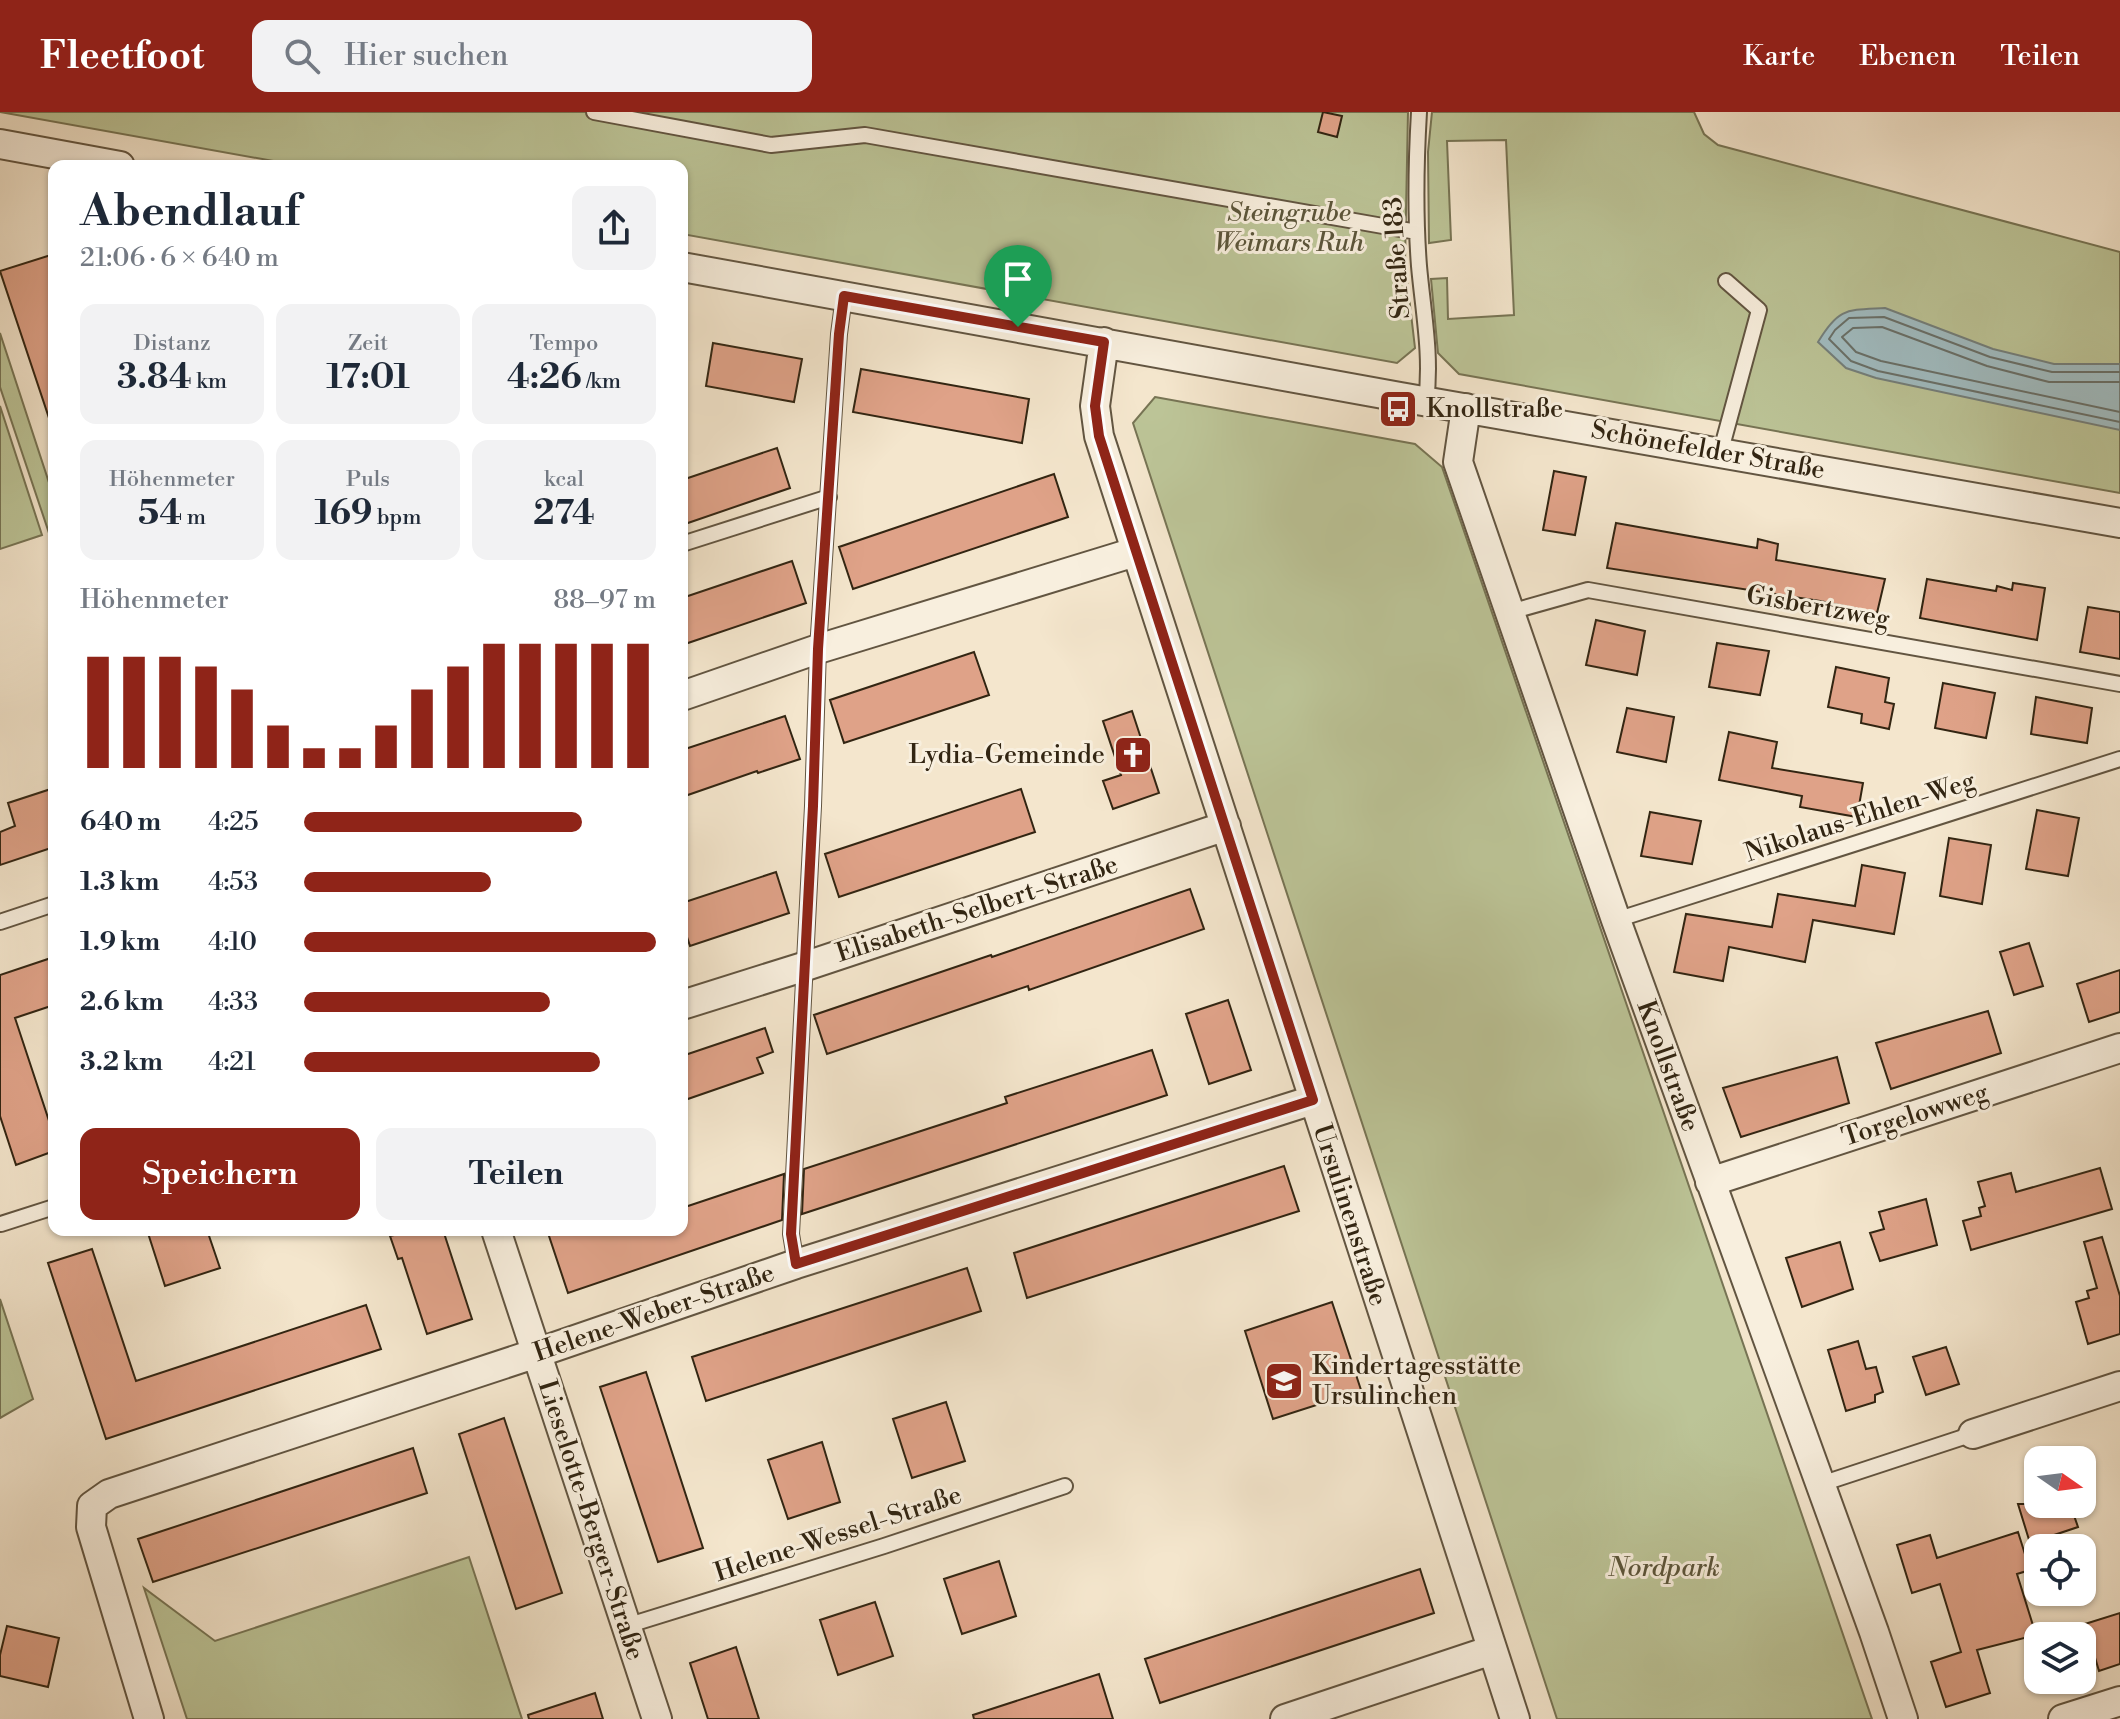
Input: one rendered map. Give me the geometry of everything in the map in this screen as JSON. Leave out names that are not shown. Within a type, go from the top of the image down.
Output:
[{"type":"street","points":[[0,144],[87,160]]},
{"type":"street","name":"Schönefelder Straße","points":[[688,268],[2120,523]]},
{"type":"street","name":"Ursulinenstraße","points":[[1104,342],[1095,406],[1096,424],[1515,1719]]},
{"type":"street","name":"Knollstraße","points":[[1466,408],[1458,462],[1616,920],[1903,1719]]},
{"type":"street","points":[[688,694],[818,649],[1135,552]]},
{"type":"street","name":"Elisabeth-Selbert-Straße","points":[[688,1003],[1226,826]]},
{"type":"street","name":"Torgelowweg","points":[[1710,1182],[2120,1048]]},
{"type":"street","name":"Helene-Weber-Straße","points":[[149,1719],[91,1527],[92,1506],[109,1494],[796,1264],[1313,1100]]},
{"type":"street","name":"Lieselotte-Berger-Straße","points":[[498,1236],[657,1719]]},
{"type":"street","points":[[1973,1434],[2120,1386]]},
{"type":"street","points":[[1285,1719],[1492,1650]]},
{"type":"street","points":[[2063,1719],[2120,1701]]},
{"type":"lane","points":[[594,112],[771,145],[865,135],[1417,232]]},
{"type":"lane","name":"Straße 183","points":[[1419,112],[1417,232],[1430,374],[1426,401]]},
{"type":"lane","points":[[1720,454],[1759,310],[1726,281]]},
{"type":"lane","points":[[796,1264],[791,1234],[818,649],[844,296]]},
{"type":"lane","points":[[688,542],[829,497]]},
{"type":"lane","name":"Gisbertzweg","points":[[1510,612],[1588,590],[2120,684]]},
{"type":"lane","name":"Nikolaus-Ehlen-Weg","points":[[1616,920],[2120,759]]},
{"type":"lane","points":[[0,922],[48,906]]},
{"type":"lane","points":[[1,1224],[48,1209]]},
{"type":"lane","points":[[1821,1484],[1973,1434]]},
{"type":"lane","name":"Helene-Wessel-Straße","points":[[626,1626],[1065,1486]]},
{"type":"green space","name":"Steingrube Weimars Ruh","points":[[0,112],[1408,112],[1405,262],[1415,348],[1397,363],[688,235],[688,160],[268,160]]},
{"type":"green space","points":[[1432,112],[1694,112],[1704,134],[1718,145],[2120,252],[2120,493],[1459,374],[1438,353],[1431,279],[1447,278],[1448,319],[1514,315],[1506,140],[1447,141],[1451,240],[1429,243],[1428,152]]},
{"type":"green space","points":[[0,333],[48,480],[48,530],[0,387]]},
{"type":"green space","name":"Nordpark","points":[[1155,397],[1415,444],[1442,467],[1872,1719],[1557,1719],[1133,423]]},
{"type":"green space","points":[[0,406],[42,535],[0,549]]},
{"type":"green space","points":[[0,1299],[33,1399],[0,1418]]},
{"type":"green space","points":[[469,1557],[522,1719],[187,1719],[144,1588],[215,1641]]},
{"type":"water","points":[[1885,308],[1993,349],[2054,364],[2120,364],[2120,430],[1876,378],[1846,368],[1818,342],[1838,316],[1853,310]]},
{"type":"building","points":[[1323,112],[1342,116],[1337,137],[1318,132]]},
{"type":"building","points":[[48,256],[48,415],[0,271]]},
{"type":"building","points":[[713,343],[802,359],[794,402],[706,386]]},
{"type":"building","points":[[861,369],[1029,399],[1022,443],[853,412]]},
{"type":"building","points":[[777,448],[790,488],[688,523],[688,478]]},
{"type":"building","points":[[1554,471],[1586,477],[1575,535],[1543,530]]},
{"type":"building","points":[[1054,474],[1068,517],[853,589],[839,547]]},
{"type":"building","points":[[1616,523],[1757,548],[1758,539],[1778,544],[1776,560],[1885,579],[1877,613],[1820,601],[1607,568]]},
{"type":"building","points":[[792,561],[806,603],[688,643],[688,596]]},
{"type":"building","points":[[1927,579],[1996,591],[1997,586],[2012,590],[2013,583],[2045,588],[2037,640],[1920,618]]},
{"type":"building","points":[[2088,607],[2120,612],[2120,659],[2080,652]]},
{"type":"building","points":[[1596,620],[1645,631],[1637,675],[1586,665]]},
{"type":"building","points":[[1717,643],[1769,651],[1760,695],[1709,687]]},
{"type":"building","points":[[974,652],[989,695],[844,743],[830,700]]},
{"type":"building","points":[[1836,667],[1889,678],[1885,702],[1894,704],[1889,729],[1861,723],[1862,714],[1828,707]]},
{"type":"building","points":[[1943,683],[1995,693],[1986,738],[1935,728]]},
{"type":"building","points":[[2036,697],[2092,708],[2087,743],[2031,734]]},
{"type":"building","points":[[1627,708],[1674,717],[1666,762],[1617,752]]},
{"type":"building","name":"Lydia-Gemeinde","points":[[1132,711],[1159,793],[1113,809],[1103,781],[1121,775],[1103,721]]},
{"type":"building","points":[[785,716],[800,759],[688,795],[688,748]]},
{"type":"building","points":[[1729,732],[1777,742],[1772,768],[1863,783],[1857,817],[1800,807],[1802,796],[1719,780]]},
{"type":"building","points":[[1021,789],[1035,832],[839,897],[825,854]]},
{"type":"building","points":[[48,790],[48,849],[0,865],[0,832],[15,826],[8,803]]},
{"type":"building","points":[[2037,810],[2079,818],[2068,876],[2026,869]]},
{"type":"building","points":[[1650,812],[1701,821],[1692,864],[1641,856]]},
{"type":"building","points":[[1949,838],[1991,845],[1982,904],[1940,896]]},
{"type":"building","points":[[1862,865],[1905,873],[1894,934],[1813,920],[1805,962],[1729,947],[1723,981],[1674,972],[1686,914],[1772,927],[1778,894],[1855,906]]},
{"type":"building","points":[[776,872],[789,913],[690,946],[688,901]]},
{"type":"building","points":[[1190,889],[1204,929],[1029,990],[1028,986],[827,1054],[814,1015]]},
{"type":"building","points":[[2029,943],[2043,986],[2014,995],[2000,952]]},
{"type":"building","points":[[48,959],[48,1007],[15,1018],[48,1118],[48,1153],[16,1165],[0,1116],[0,975]]},
{"type":"building","points":[[2120,970],[2120,1012],[2089,1022],[2077,984]]},
{"type":"building","points":[[1228,1000],[1251,1070],[1209,1084],[1186,1014]]},
{"type":"building","points":[[1988,1011],[2001,1053],[1891,1089],[1876,1043]]},
{"type":"building","points":[[765,1028],[773,1052],[757,1058],[763,1073],[688,1099],[688,1054]]},
{"type":"building","points":[[1152,1050],[1167,1095],[802,1214],[804,1169],[1007,1103],[1005,1097]]},
{"type":"building","points":[[1837,1057],[1849,1103],[1741,1137],[1723,1088]]},
{"type":"building","points":[[1284,1166],[1299,1211],[1027,1298],[1014,1253]]},
{"type":"building","points":[[2100,1168],[2112,1209],[1971,1250],[1963,1221],[1981,1216],[1979,1208],[1985,1206],[1978,1182],[2011,1173],[2016,1192]]},
{"type":"building","points":[[784,1174],[782,1220],[568,1293],[549,1236],[688,1236],[688,1206]]},
{"type":"building","points":[[1926,1199],[1937,1245],[1880,1261],[1870,1233],[1884,1229],[1879,1212]]},
{"type":"building","points":[[149,1236],[209,1236],[220,1268],[165,1286]]},
{"type":"building","points":[[390,1236],[445,1236],[472,1319],[427,1334],[402,1258],[398,1259]]},
{"type":"building","points":[[2102,1237],[2120,1296],[2120,1334],[2088,1344],[2076,1302],[2089,1298],[2087,1291],[2097,1288],[2084,1242]]},
{"type":"building","points":[[1840,1242],[1853,1289],[1802,1307],[1786,1258]]},
{"type":"building","points":[[92,1249],[136,1381],[366,1305],[381,1349],[106,1439],[48,1263]]},
{"type":"building","points":[[967,1268],[981,1311],[706,1401],[692,1357]]},
{"type":"building","points":[[1332,1302],[1363,1396],[1334,1405],[1332,1400],[1273,1419],[1245,1331]]},
{"type":"building","points":[[1858,1341],[1866,1369],[1876,1367],[1883,1392],[1875,1395],[1875,1402],[1846,1411],[1828,1350]]},
{"type":"building","points":[[1946,1347],[1959,1384],[1926,1395],[1913,1357]]},
{"type":"building","points":[[646,1372],[703,1548],[658,1562],[600,1387]]},
{"type":"building","points":[[946,1402],[965,1461],[912,1478],[893,1419]]},
{"type":"building","points":[[504,1418],[562,1593],[516,1609],[459,1434]]},
{"type":"building","points":[[822,1442],[840,1502],[788,1519],[768,1460]]},
{"type":"building","points":[[413,1448],[427,1493],[153,1582],[138,1539]]},
{"type":"building","points":[[2018,1504],[2024,1504],[2024,1518],[2075,1518],[2078,1527],[2057,1534],[2027,1534]]},
{"type":"building","points":[[2018,1532],[2024,1551],[2024,1572],[2017,1574],[2024,1606],[2027,1606],[2032,1622],[2024,1622],[2024,1638],[1977,1650],[1990,1693],[1946,1707],[1931,1662],[1961,1652],[1940,1584],[1912,1593],[1897,1545],[1930,1535],[1937,1558]]},
{"type":"building","points":[[999,1561],[1016,1616],[962,1634],[944,1579]]},
{"type":"building","points":[[1420,1569],[1434,1613],[1160,1703],[1145,1659]]},
{"type":"building","points":[[875,1602],[893,1656],[838,1675],[820,1620]]},
{"type":"building","points":[[2120,1613],[2120,1664],[2099,1671],[2096,1622],[2091,1622]]},
{"type":"building","points":[[7,1626],[59,1638],[48,1687],[0,1676],[0,1655]]},
{"type":"building","points":[[736,1647],[759,1719],[708,1719],[690,1663]]},
{"type":"building","points":[[1099,1674],[1113,1719],[974,1719],[973,1715]]},
{"type":"building","points":[[595,1693],[603,1719],[529,1719],[528,1715]]},
{"type":"place","name":"Knollstraße","points":[[1398,409]]},
{"type":"place","name":"Lydia-Gemeinde","points":[[1133,755]]},
{"type":"place","name":"Kindertagesstätte Ursulinchen","points":[[1284,1381]]},
{"type":"route","points":[[844,296],[1018,327],[1104,342],[1095,406],[1099,436],[1313,1100],[796,1264],[791,1234],[818,649],[844,296]]}]
